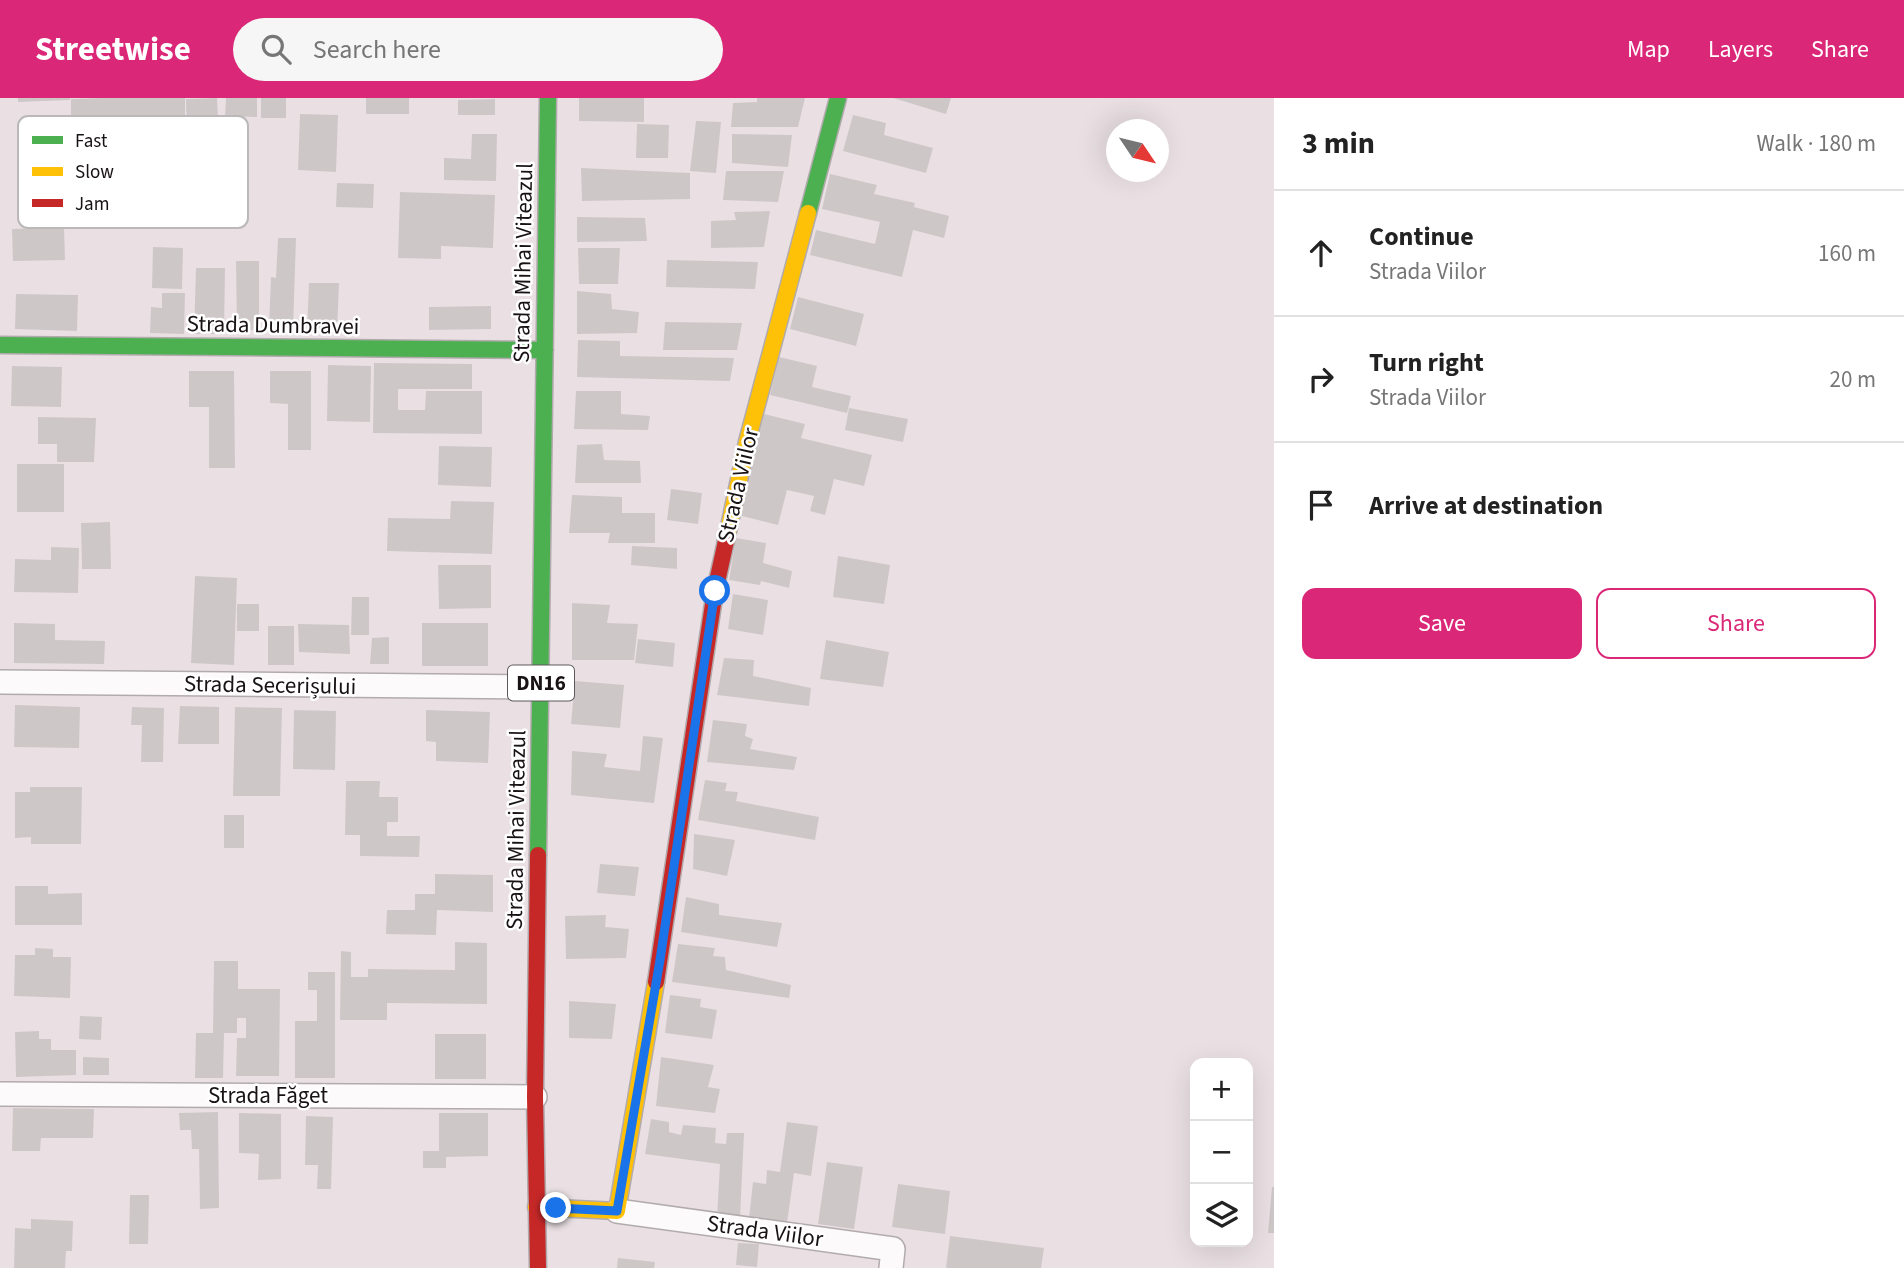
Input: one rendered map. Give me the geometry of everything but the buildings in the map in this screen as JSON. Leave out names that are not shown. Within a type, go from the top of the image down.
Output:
[{"type":"main road","name":"Strada Mihai Viteazul","points":[[538,1268],[535,1097],[548,98]]},
{"type":"main road","name":"Strada Viilor","points":[[536,1207],[617,1211],[658,973],[715,591],[747,442],[838,98]]},
{"type":"main road","name":"Strada Dumbravei","points":[[0,345],[545,350]]},
{"type":"street","name":"Strada Secerișului","points":[[0,682],[541,687]]},
{"type":"street","name":"Strada Făget","points":[[0,1094],[535,1097]]},
{"type":"street","name":"Strada Viilor","points":[[617,1211],[893,1249],[891,1268]]},
{"type":"traffic: fast","points":[[538,855],[548,98]]},
{"type":"traffic: fast","points":[[808,213],[838,98]]},
{"type":"traffic: fast","points":[[0,345],[545,350]]},
{"type":"traffic: slow","points":[[726,541],[747,442],[808,213]]},
{"type":"traffic: slow","points":[[536,1207],[617,1211],[656,982]]},
{"type":"traffic: jam","points":[[656,982],[715,591],[726,541]]},
{"type":"traffic: jam","points":[[538,855],[535,1097],[538,1268]]},
{"type":"route","points":[[556,1208],[617,1211],[660,960],[715,591]]}]
